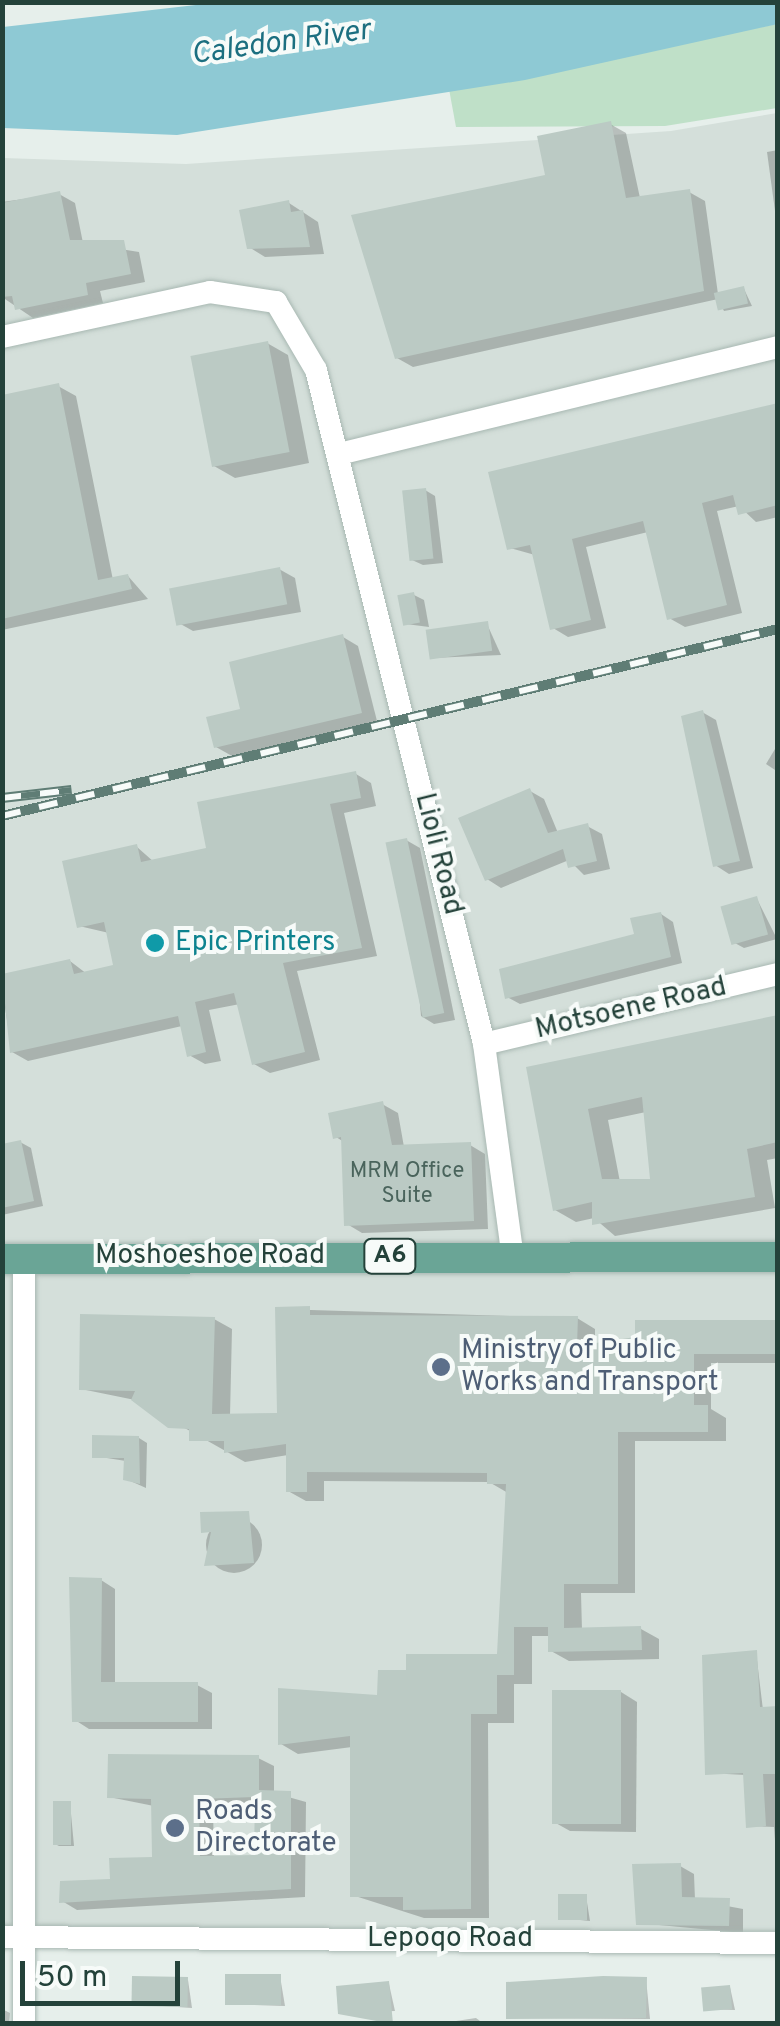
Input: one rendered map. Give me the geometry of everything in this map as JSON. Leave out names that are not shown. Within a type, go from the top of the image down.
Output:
[{"type":"main road","name":"Moshoeshoe Road","points":[[13,1258],[778,1257]]},
{"type":"street","name":"Lioli Road","points":[[2,337],[210,292],[276,302],[316,370],[484,1044],[513,1258]]},
{"type":"street","points":[[339,454],[778,348]]},
{"type":"street","name":"Motsoene Road","points":[[484,1044],[778,974]]},
{"type":"street","points":[[13,1258],[12,1937],[24,2024]]},
{"type":"street","name":"Lepoqo Road","points":[[12,1937],[778,1943]]},
{"type":"shaded area","points":[[777,113],[777,1931],[3,1926],[3,158],[186,164],[671,131]]},
{"type":"green space","points":[[777,24],[777,108],[665,126],[456,127],[449,89]]},
{"type":"water","name":"Caledon River","points":[[222,2],[777,2],[778,24],[525,80],[177,135],[3,128],[3,27]]},
{"type":"building","points":[[611,121],[626,198],[690,189],[704,291],[395,359],[351,215],[545,175],[537,136]]},
{"type":"building","points":[[60,191],[70,240],[124,240],[131,274],[86,283],[88,295],[15,310],[12,296],[2,297],[2,203]]},
{"type":"building","points":[[289,200],[291,212],[303,210],[310,247],[247,249],[239,210]]},
{"type":"building","points":[[744,286],[748,304],[718,311],[714,293]]},
{"type":"building","points":[[268,341],[290,452],[212,467],[190,356]]},
{"type":"building","points":[[59,383],[98,580],[128,574],[132,589],[2,619],[2,395]]},
{"type":"building","points":[[778,403],[778,505],[738,515],[733,495],[702,503],[727,605],[667,620],[643,521],[572,539],[591,620],[550,630],[530,545],[507,550],[488,472]]},
{"type":"building","points":[[426,488],[433,559],[410,561],[402,491]]},
{"type":"building","points":[[280,567],[287,604],[176,626],[169,589]]},
{"type":"building","points":[[414,592],[420,622],[403,626],[397,595]]},
{"type":"building","points":[[488,621],[492,651],[430,659],[426,630]]},
{"type":"building","points":[[343,634],[362,713],[214,748],[206,717],[240,709],[229,662]]},
{"type":"building","points":[[703,710],[740,861],[713,867],[681,716]]},
{"type":"building","points":[[356,771],[361,798],[330,804],[362,948],[283,963],[305,1052],[252,1065],[234,993],[195,1002],[206,1052],[187,1057],[178,1016],[10,1053],[2,974],[70,959],[74,974],[113,965],[104,922],[77,928],[62,861],[137,844],[141,862],[206,848],[197,802]]},
{"type":"building","points":[[530,788],[548,833],[588,823],[597,861],[568,868],[563,849],[485,881],[458,818]]},
{"type":"building","points":[[407,838],[444,1013],[423,1018],[385,843]]},
{"type":"building","points":[[757,896],[768,934],[731,945],[720,906]]},
{"type":"building","points":[[661,912],[671,957],[505,999],[499,969],[634,934],[630,918]]},
{"type":"building","points":[[778,1015],[778,1142],[747,1149],[755,1197],[592,1225],[592,1202],[553,1211],[526,1067]],"holes":[[[642,1097],[650,1179],[602,1179],[588,1109]]]},
{"type":"building","points":[[383,1101],[392,1145],[471,1142],[474,1221],[344,1226],[341,1137],[333,1139],[328,1113]]},
{"type":"building","points":[[21,1140],[34,1201],[2,1208],[2,1144]]},
{"type":"building","points":[[310,1306],[310,1315],[578,1316],[577,1346],[635,1337],[635,1320],[776,1320],[776,1354],[694,1354],[694,1405],[708,1405],[708,1432],[618,1432],[618,1584],[564,1584],[564,1628],[641,1626],[642,1650],[548,1652],[548,1627],[514,1627],[514,1675],[497,1675],[497,1714],[471,1714],[471,1909],[403,1910],[403,1897],[350,1897],[350,1736],[278,1745],[278,1688],[377,1695],[378,1670],[406,1670],[406,1654],[497,1654],[506,1484],[487,1484],[487,1473],[307,1472],[307,1492],[286,1492],[286,1444],[224,1453],[224,1441],[189,1441],[189,1429],[168,1428],[131,1400],[135,1391],[79,1390],[80,1314],[215,1317],[212,1414],[277,1413],[275,1307]]},
{"type":"building","points":[[92,1435],[139,1436],[140,1484],[123,1480],[124,1458],[92,1458]]},
{"type":"building","points":[[249,1511],[254,1563],[204,1566],[211,1532],[201,1533],[200,1512]]},
{"type":"building","points":[[69,1577],[102,1578],[101,1682],[198,1682],[198,1722],[72,1722]]},
{"type":"building","points":[[757,1650],[760,1707],[778,1706],[778,1774],[763,1774],[766,1826],[746,1828],[743,1773],[705,1775],[702,1655]]},
{"type":"building","points":[[552,1690],[621,1690],[621,1824],[552,1824]]},
{"type":"building","name":"Roads Directorate","points":[[108,1754],[259,1755],[259,1790],[291,1791],[291,1889],[59,1903],[60,1881],[110,1879],[109,1858],[152,1857],[151,1799],[107,1798]],"holes":[[[255,1797],[254,1855],[200,1856],[199,1799]]]},
{"type":"building","points":[[53,1801],[71,1801],[71,1845],[53,1845]]},
{"type":"building","points":[[681,1863],[682,1897],[730,1898],[729,1926],[636,1925],[632,1864]]},
{"type":"building","points":[[558,1894],[587,1894],[587,1920],[558,1920]]},
{"type":"building","points":[[225,1974],[281,1974],[281,2005],[225,2005]]},
{"type":"building","points":[[132,1976],[188,1977],[187,2007],[131,2006]]},
{"type":"building","points":[[647,1977],[646,2018],[506,2019],[506,1982]]},
{"type":"building","points":[[389,1981],[393,2024],[338,2014],[336,1986]]},
{"type":"building","points":[[730,1985],[732,2009],[703,2011],[701,1988]]},
{"type":"railway","points":[[2,816],[778,629]]},
{"type":"railway","points":[[2,798],[72,790]]},
{"type":"place","name":"Epic Printers","points":[[155,943]]},
{"type":"place","name":"Ministry of Public Works and Transport","points":[[441,1367]]},
{"type":"place","name":"Roads Directorate","points":[[175,1828]]}]
